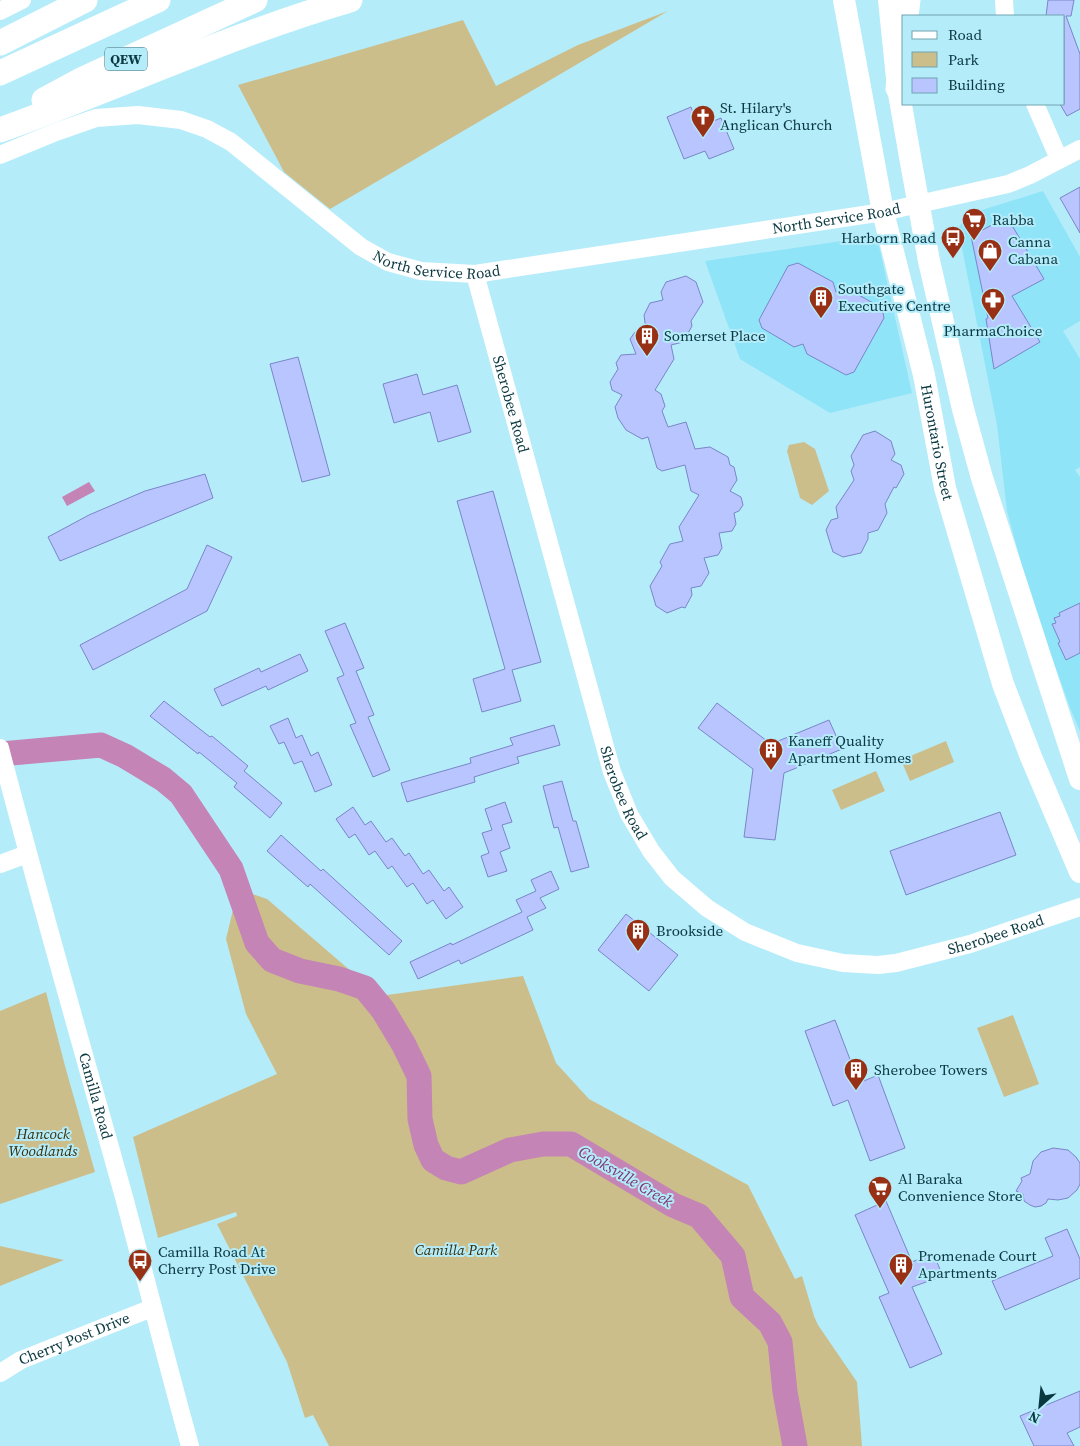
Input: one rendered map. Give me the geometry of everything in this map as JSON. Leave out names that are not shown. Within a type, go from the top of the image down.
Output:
[{"type":"highway","points":[[0,43],[85,0]]},
{"type":"highway","name":"QEW","points":[[0,73],[158,0]]},
{"type":"highway","name":"QEW","points":[[0,123],[83,79],[254,0]]},
{"type":"highway","points":[[0,130],[260,29],[350,0]]},
{"type":"highway","points":[[906,15],[908,0]]},
{"type":"highway","points":[[898,88],[902,55]]},
{"type":"main road","name":"Hurontario Street","points":[[844,0],[884,212],[924,375],[944,488],[1003,684],[1080,872]]},
{"type":"main road","name":"Hurontario Street","points":[[889,0],[898,88],[929,261],[957,382],[982,478],[1080,779]]},
{"type":"street","points":[[0,11],[22,0]]},
{"type":"street","points":[[1004,0],[1005,15]]},
{"type":"street","points":[[1035,105],[1060,159]]},
{"type":"street","name":"North Service Road","points":[[0,155],[96,118],[138,115],[181,120],[207,129],[231,142],[361,247],[388,262],[421,271],[475,274],[884,212],[919,204]]},
{"type":"street","points":[[919,204],[1008,184],[1030,175],[1080,149]]},
{"type":"street","name":"Sherobee Road","points":[[475,274],[610,764],[629,814],[651,851],[672,878],[708,908],[745,932],[797,953],[844,963],[878,965],[896,963],[970,944],[1080,907]]},
{"type":"street","name":"Camilla Road","points":[[0,748],[27,854],[124,1199],[190,1446]]},
{"type":"street","points":[[0,864],[27,854]]},
{"type":"street","name":"Cherry Post Drive","points":[[0,1373],[21,1360],[152,1308]]},
{"type":"shaded area","points":[[1043,191],[1080,257],[1080,321],[1063,331],[1080,359],[1080,467],[1075,470],[1080,477],[1080,731],[1032,603],[1007,511],[997,425],[958,228],[969,214]]},
{"type":"shaded area","points":[[862,238],[879,246],[912,393],[830,413],[740,359],[705,261]]},
{"type":"shaded area","points":[[89,482],[95,491],[67,506],[62,497]]},
{"type":"green space","points":[[668,11],[330,209],[284,172],[238,85],[463,20],[496,86],[578,45]]},
{"type":"green space","points":[[804,442],[815,449],[829,491],[812,505],[800,498],[787,451],[789,445]]},
{"type":"green space","points":[[946,741],[954,762],[910,781],[901,760]]},
{"type":"green space","points":[[876,771],[885,791],[841,810],[832,790]]},
{"type":"green space","name":"Camilla Park","points":[[238,889],[267,899],[380,996],[523,976],[556,1063],[589,1099],[748,1185],[795,1279],[802,1276],[818,1325],[857,1382],[862,1446],[329,1446],[313,1415],[305,1418],[287,1362],[217,1224],[237,1216],[236,1212],[158,1238],[133,1137],[277,1074],[246,1014],[226,939]]},
{"type":"green space","name":"Hancock Woodlands","points":[[46,992],[95,1172],[0,1204],[0,1011]]},
{"type":"green space","points":[[1013,1015],[1039,1084],[1004,1097],[977,1028]]},
{"type":"green space","points":[[0,1246],[64,1260],[0,1286]]},
{"type":"building","points":[[1048,0],[1074,0],[1071,16],[1066,16],[1080,54],[1080,109],[1067,116],[1061,105],[1065,105],[1065,15],[1046,15]]},
{"type":"building","name":"St. Hilary's Anglican Church","points":[[691,107],[699,127],[721,118],[734,149],[709,159],[705,151],[684,159],[667,117]]},
{"type":"building","points":[[1080,187],[1080,233],[1060,198]]},
{"type":"building","points":[[1007,217],[1044,279],[1012,296],[1040,342],[994,369],[986,319],[988,318],[971,236]]},
{"type":"building","name":"Southgate Executive Centre","points":[[798,263],[833,282],[836,292],[848,289],[882,308],[884,318],[854,372],[846,375],[807,354],[803,344],[794,347],[762,328],[759,320],[788,266]]},
{"type":"building","points":[[686,276],[696,282],[703,302],[691,321],[692,326],[683,342],[671,345],[674,359],[655,390],[661,394],[665,406],[662,411],[668,427],[686,422],[695,449],[710,447],[728,457],[730,465],[734,467],[737,480],[730,491],[741,497],[743,505],[739,511],[734,513],[736,524],[732,531],[719,533],[722,548],[718,555],[704,558],[709,573],[701,586],[691,588],[692,595],[685,608],[682,607],[667,613],[656,606],[650,586],[662,566],[660,562],[670,544],[683,541],[679,527],[699,495],[691,491],[685,465],[662,471],[657,468],[648,437],[642,439],[626,430],[618,418],[615,407],[622,395],[612,390],[610,382],[618,369],[616,363],[621,355],[636,354],[630,339],[635,332],[646,330],[644,315],[650,303],[663,300],[661,292],[666,282]]},
{"type":"building","points":[[298,357],[330,475],[302,482],[270,364]]},
{"type":"building","points":[[417,374],[423,395],[457,385],[471,432],[438,442],[430,412],[394,423],[383,384]]},
{"type":"building","points":[[875,431],[891,441],[895,454],[891,460],[901,465],[904,474],[885,504],[887,513],[878,530],[868,533],[868,539],[861,553],[843,557],[833,552],[826,530],[831,520],[838,518],[836,507],[854,480],[851,471],[854,465],[851,456],[863,435]]},
{"type":"building","points":[[205,474],[213,498],[60,561],[48,537],[89,515],[145,491]]},
{"type":"building","points":[[493,491],[541,662],[512,670],[521,701],[482,712],[473,679],[505,669],[457,501]]},
{"type":"building","points":[[207,545],[232,557],[207,611],[93,670],[80,645],[187,589]]},
{"type":"building","points":[[1080,603],[1080,653],[1066,660],[1052,624],[1056,623],[1054,618],[1060,616],[1059,613]]},
{"type":"building","points":[[345,623],[364,668],[356,671],[374,715],[368,717],[390,770],[373,777],[350,725],[356,723],[337,678],[344,675],[325,631]]},
{"type":"building","points":[[300,654],[308,671],[268,690],[266,686],[222,706],[214,689],[259,668],[261,672]]},
{"type":"building","points":[[164,701],[210,737],[212,736],[248,766],[244,771],[282,803],[270,818],[234,787],[237,783],[150,716]]},
{"type":"building","name":"Kaneff Quality Apartment Homes","points":[[717,703],[771,744],[829,720],[842,749],[784,773],[775,840],[744,837],[753,769],[698,728]]},
{"type":"building","points":[[288,718],[296,738],[302,735],[311,756],[318,752],[332,785],[315,792],[302,761],[294,764],[284,742],[279,744],[270,726]]},
{"type":"building","points":[[554,725],[560,745],[517,757],[519,763],[474,777],[475,782],[407,802],[401,783],[471,763],[470,758],[513,745],[510,738]]},
{"type":"building","points":[[562,781],[589,867],[571,872],[558,827],[554,828],[543,786]]},
{"type":"building","points":[[505,802],[512,822],[502,825],[510,848],[500,852],[507,871],[488,877],[481,856],[489,853],[482,833],[492,830],[485,809]]},
{"type":"building","points":[[353,807],[365,825],[371,821],[386,842],[392,838],[405,856],[409,853],[423,874],[429,870],[444,891],[449,887],[463,907],[446,919],[433,900],[427,904],[413,883],[407,887],[392,866],[388,869],[375,851],[369,855],[355,834],[349,838],[336,819]]},
{"type":"building","points":[[1000,812],[1016,855],[906,895],[890,851]]},
{"type":"building","points":[[281,835],[321,871],[323,869],[402,941],[389,955],[310,884],[308,887],[267,851]]},
{"type":"building","points":[[551,871],[559,889],[540,898],[546,908],[527,917],[533,930],[461,964],[459,960],[418,979],[410,962],[451,943],[452,945],[522,912],[516,900],[536,891],[531,880]]},
{"type":"building","name":"Brookside","points":[[626,914],[678,955],[649,991],[598,950]]},
{"type":"building","name":"Sherobee Towers","points":[[835,1020],[859,1083],[878,1075],[905,1148],[870,1161],[848,1100],[833,1106],[805,1031]]},
{"type":"building","points":[[1053,1148],[1068,1150],[1076,1157],[1080,1163],[1080,1184],[1077,1190],[1068,1198],[1048,1199],[1046,1203],[1035,1207],[1024,1201],[1023,1194],[1016,1191],[1022,1181],[1021,1178],[1030,1174],[1033,1161],[1041,1152]]},
{"type":"building","name":"Promenade Court Apartments","points":[[886,1201],[912,1262],[933,1253],[943,1276],[912,1287],[942,1354],[910,1368],[879,1297],[889,1293],[855,1215]]},
{"type":"building","name":"Promenade Court Apartments","points":[[1067,1229],[1080,1259],[1080,1278],[1005,1310],[992,1281],[1053,1256],[1045,1238]]},
{"type":"building","points":[[1080,1391],[1080,1427],[1067,1433],[1074,1446],[1034,1446],[1020,1416]]},
{"type":"waterway","name":"Cooksville Creek","points":[[0,754],[101,745],[125,756],[163,779],[181,794],[231,869],[257,943],[272,960],[300,971],[339,979],[365,988],[383,1010],[404,1045],[419,1076],[420,1119],[426,1145],[433,1160],[446,1168],[461,1172],[510,1150],[543,1144],[571,1144],[673,1205],[699,1216],[733,1256],[742,1297],[770,1323],[780,1342],[785,1392],[795,1446]]},
{"type":"place","name":"St. Hilary's Anglican Church","points":[[703,138]]},
{"type":"place","name":"Rabba","points":[[974,241]]},
{"type":"place","name":"Harborn Road","points":[[953,259]]},
{"type":"place","name":"Canna Cabana","points":[[990,272]]},
{"type":"place","name":"Southgate Executive Centre","points":[[821,319]]},
{"type":"place","name":"PharmaChoice","points":[[993,321]]},
{"type":"place","name":"Somerset Place","points":[[647,357]]},
{"type":"place","name":"Kaneff Quality Apartment Homes","points":[[771,771]]},
{"type":"place","name":"Brookside","points":[[638,952]]},
{"type":"place","name":"Sherobee Towers","points":[[856,1091]]},
{"type":"place","name":"Al Baraka Convenience Store","points":[[880,1209]]},
{"type":"place","name":"Camilla Road At Cherry Post Drive","points":[[140,1282]]},
{"type":"place","name":"Promenade Court Apartments","points":[[901,1286]]}]
